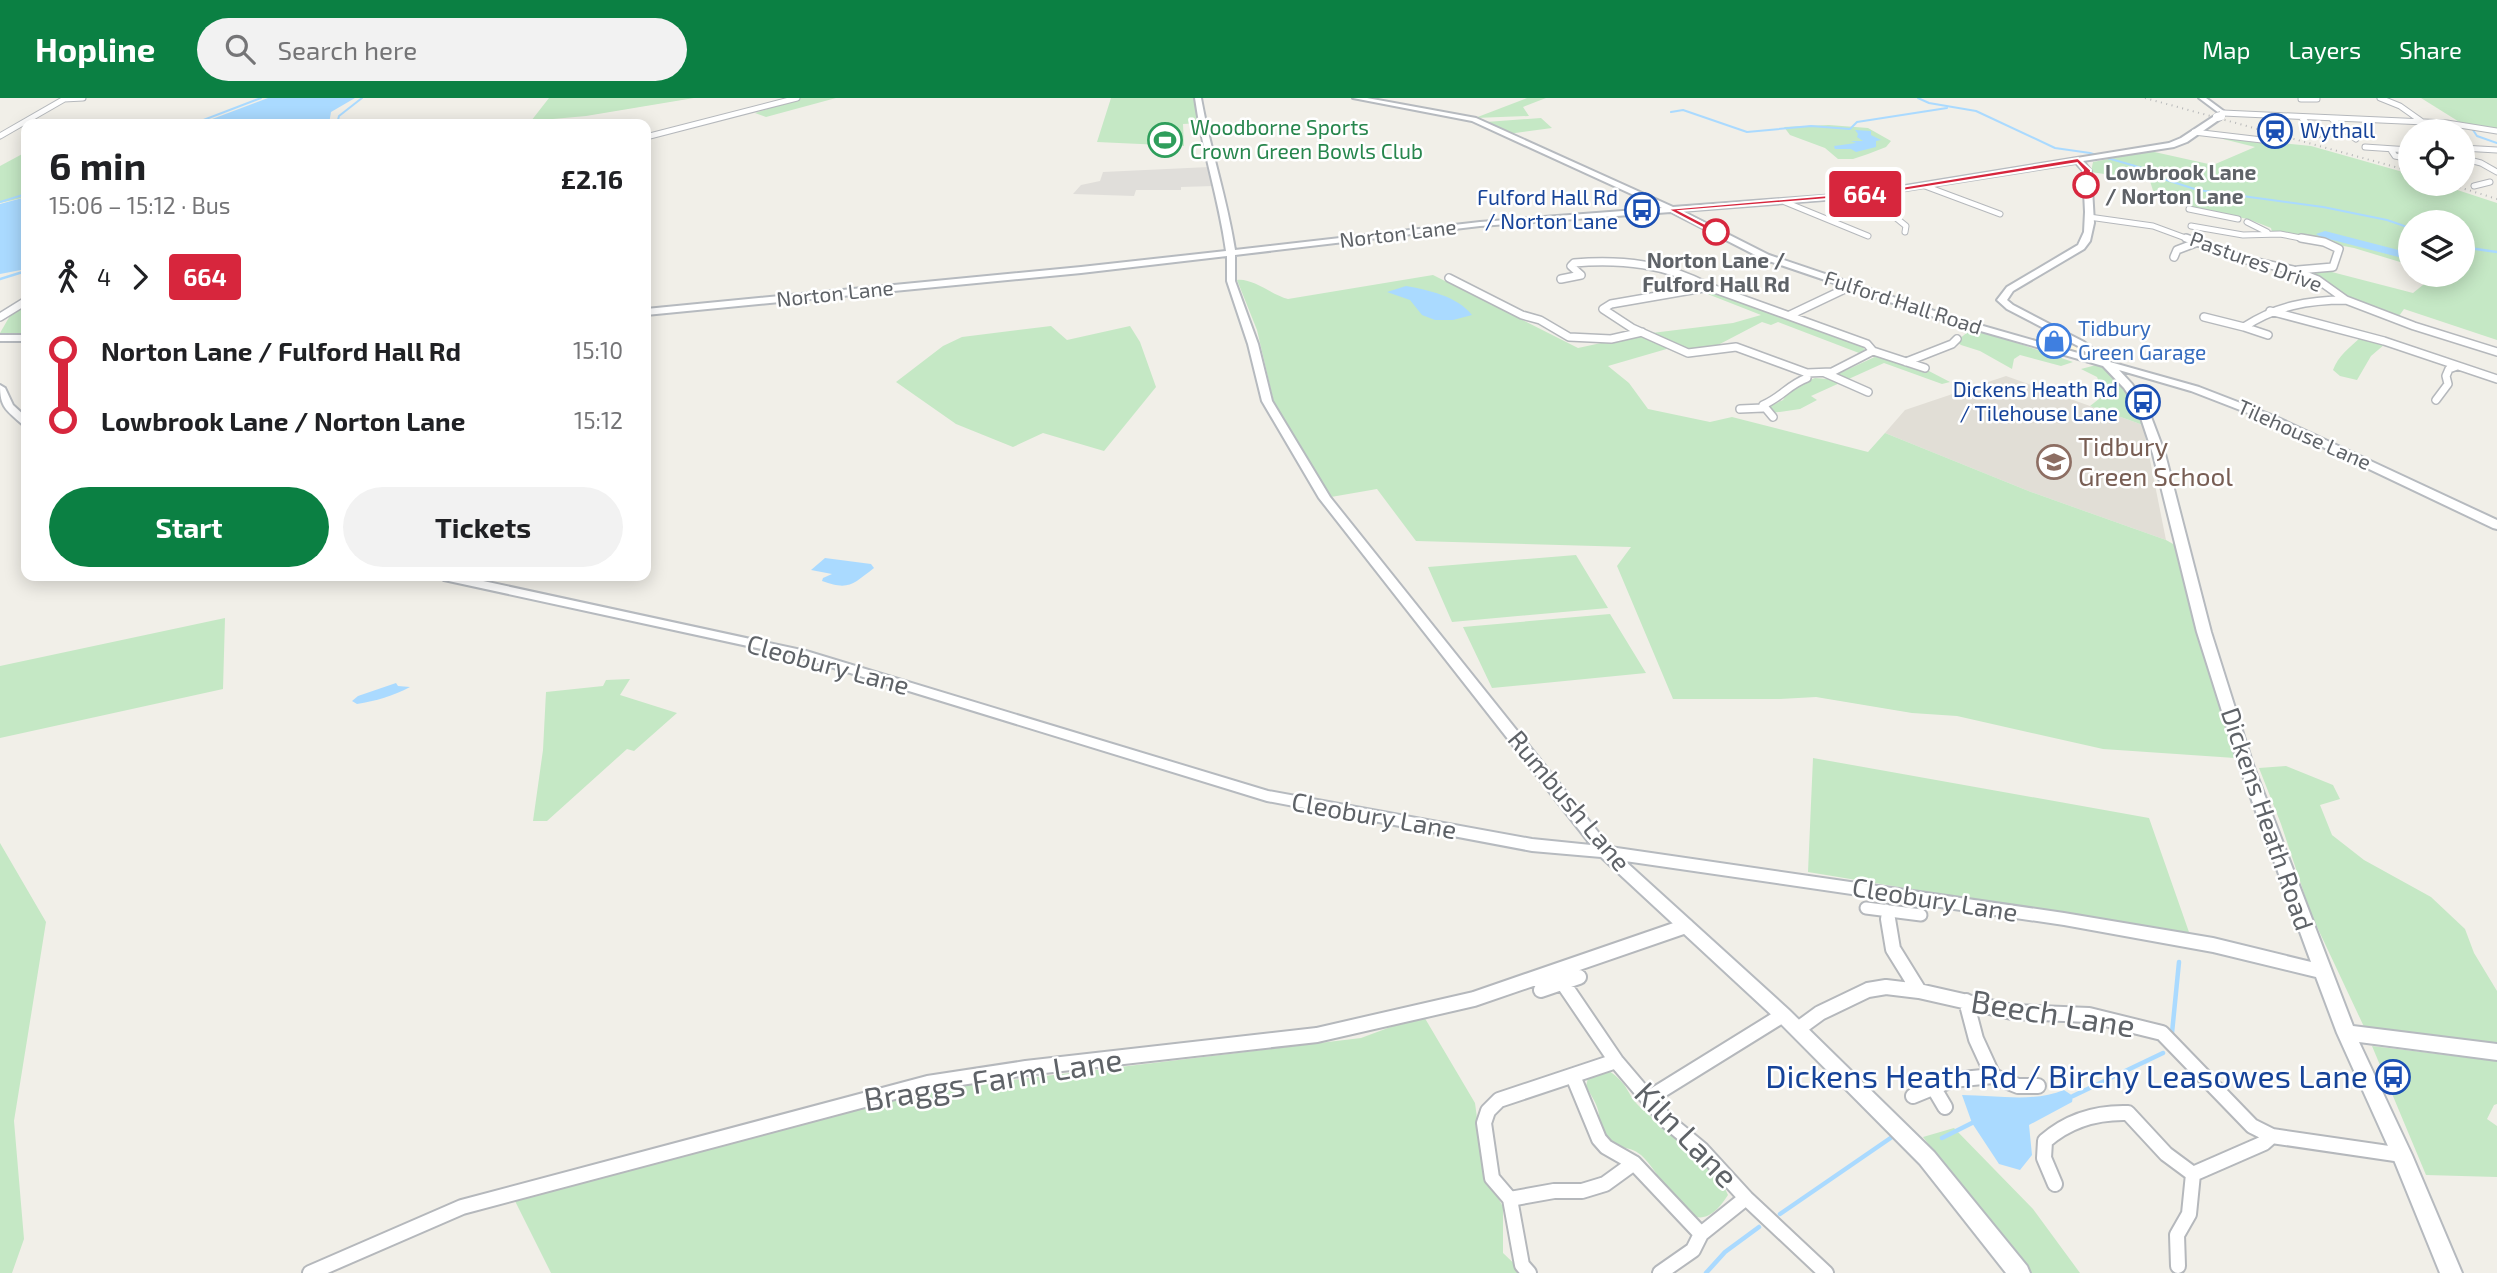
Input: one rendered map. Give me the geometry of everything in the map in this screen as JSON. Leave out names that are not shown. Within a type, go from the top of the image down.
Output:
[{"type":"street","points":[[29,119],[65,98],[83,98]]},
{"type":"street","points":[[651,136],[725,119],[797,98]]},
{"type":"street","name":"Rumbush Lane","points":[[1198,98],[1231,254],[1231,281],[1253,344],[1267,401],[1319,488],[1605,852],[1791,1022],[1927,1158],[2020,1273]]},
{"type":"street","name":"Fulford Hall Road","points":[[1356,98],[1474,119],[1671,209],[1766,257],[1951,320],[2104,362]]},
{"type":"street","points":[[2202,98],[2220,115],[2398,121]]},
{"type":"street","points":[[2380,98],[2400,106],[2420,119]]},
{"type":"street","points":[[2301,99],[2316,99]]},
{"type":"street","name":"Norton Lane","points":[[651,312],[1231,254],[1468,225],[1842,197],[2171,145],[2220,115]]},
{"type":"street","points":[[2302,118],[2318,135]]},
{"type":"street","points":[[2332,120],[2356,139]]},
{"type":"street","points":[[0,136],[21,124]]},
{"type":"street","points":[[2475,128],[2497,131]]},
{"type":"street","points":[[2194,132],[2262,140]]},
{"type":"street","points":[[2365,147],[2398,149]]},
{"type":"street","points":[[2388,149],[2398,157]]},
{"type":"street","points":[[2475,149],[2497,150]]},
{"type":"street","points":[[2078,160],[2087,171],[2089,217],[2085,244],[2010,289],[2002,300],[2010,307],[2081,344],[2104,362]]},
{"type":"street","points":[[2475,161],[2496,173]]},
{"type":"street","points":[[2475,186],[2495,182]]},
{"type":"street","points":[[1925,186],[2000,214]]},
{"type":"street","points":[[1842,197],[1895,217],[1905,229],[1918,226]]},
{"type":"street","points":[[1785,202],[1868,236]]},
{"type":"street","points":[[2191,226],[2189,207],[2238,219]]},
{"type":"street","name":"Pastures Drive","points":[[2089,217],[2153,226],[2247,260],[2293,270],[2318,280],[2346,300],[2414,326],[2497,352]]},
{"type":"street","points":[[2247,222],[2267,232]]},
{"type":"street","points":[[2173,233],[2191,226],[2243,235],[2267,232],[2324,242],[2339,249],[2333,267],[2293,270]]},
{"type":"street","points":[[2188,256],[2175,255],[2185,245],[2198,242]]},
{"type":"street","points":[[1561,279],[1581,275],[1571,266],[1574,263],[1627,260],[1676,270],[1709,286],[1867,344],[1873,351],[1925,368]]},
{"type":"street","points":[[1437,278],[1460,276]]},
{"type":"street","points":[[1448,278],[1540,320],[1569,337],[1611,339],[1642,332]]},
{"type":"street","points":[[1709,286],[1605,306],[1603,309],[1642,332],[1688,353],[1736,347],[1807,373],[1825,373],[1868,392]]},
{"type":"street","points":[[1790,316],[1851,286]]},
{"type":"street","points":[[1501,304],[1514,300]]},
{"type":"street","points":[[2244,327],[2270,311],[2300,301],[2346,300]]},
{"type":"street","points":[[0,317],[21,305]]},
{"type":"street","name":"Pastures Drive","points":[[2270,311],[2384,341],[2497,379]]},
{"type":"street","points":[[2204,317],[2268,335]]},
{"type":"street","points":[[0,338],[21,338]]},
{"type":"street","points":[[1906,362],[1955,341],[1964,348]]},
{"type":"street","points":[[1825,373],[1873,351]]},
{"type":"street","name":"Tilehouse Lane","points":[[2104,362],[2183,386],[2270,418],[2497,525]]},
{"type":"street","name":"Dickens Heath Road","points":[[2104,362],[2128,386],[2143,409],[2159,454],[2204,632],[2246,765],[2346,1033],[2402,1155],[2451,1273]]},
{"type":"street","points":[[2436,400],[2448,384],[2446,376],[2449,369],[2457,366]]},
{"type":"street","points":[[1763,408],[1766,402],[1780,398],[1792,384],[1807,378],[1807,373]]},
{"type":"street","points":[[0,388],[8,405],[21,417]]},
{"type":"street","points":[[1740,409],[1763,408],[1773,417]]},
{"type":"street","name":"Cleobury Lane","points":[[467,581],[801,654],[1267,796],[1532,845],[1605,852],[2064,919],[2213,945],[2323,972]]},
{"type":"street","points":[[1866,908],[1921,915]]},
{"type":"street","points":[[1886,910],[1893,949],[1919,991]]},
{"type":"street","name":"Braggs Farm Lane","points":[[310,1273],[462,1208],[928,1083],[1026,1068],[1317,1035],[1474,999],[1686,926]]},
{"type":"street","points":[[1541,990],[1580,977]]},
{"type":"street","name":"Kiln Lane","points":[[1563,983],[1616,1061],[1667,1121],[1702,1150],[1746,1198],[1774,1221],[1826,1273]]},
{"type":"street","name":"Beech Lane","points":[[1649,1098],[1791,1022],[1820,1013],[1868,990],[1886,987],[1919,991],[2012,1012],[2082,1014],[2162,1033],[2252,1126],[2272,1136],[2402,1155]]},
{"type":"street","points":[[1966,1001],[1976,1039],[1993,1076]]},
{"type":"street","points":[[2346,1033],[2497,1052]]},
{"type":"street","points":[[1529,1273],[1522,1265],[1510,1199],[1492,1178],[1484,1123],[1488,1111],[1499,1100],[1616,1061]]},
{"type":"street","points":[[1573,1076],[1599,1139],[1606,1147],[1634,1163],[1702,1234]]},
{"type":"street","points":[[1913,1096],[1932,1085],[1966,1076],[1993,1076],[2018,1086],[2038,1086]]},
{"type":"street","points":[[1932,1085],[1945,1107]]},
{"type":"street","points":[[2055,1184],[2045,1158],[2045,1141],[2060,1126],[2115,1112],[2128,1113],[2166,1154],[2193,1174]]},
{"type":"street","points":[[2193,1174],[2264,1143],[2272,1136]]},
{"type":"street","points":[[1510,1199],[1554,1191],[1582,1191],[1605,1184],[1634,1163]]},
{"type":"street","points":[[2178,1266],[2177,1235],[2189,1213],[2193,1174]]},
{"type":"street","points":[[1660,1273],[1693,1250],[1702,1234],[1746,1198]]},
{"type":"shaded area","points":[[1209,167],[1214,186],[1181,187],[1181,190],[1136,190],[1134,196],[1073,194],[1081,185],[1100,181],[1103,172]]},
{"type":"shaded area","points":[[2049,331],[2088,352],[2083,354],[2031,340]]},
{"type":"shaded area","name":"Tidbury Green School","points":[[2006,376],[2143,425],[2166,540],[2031,492],[1885,433],[1905,410]]},
{"type":"green space","points":[[549,98],[694,98],[586,116],[533,119]]},
{"type":"green space","points":[[801,98],[836,98],[766,117],[755,113]]},
{"type":"green space","points":[[1111,98],[1194,98],[1200,123],[1183,124],[1184,146],[1097,142]]},
{"type":"green space","points":[[1527,98],[1546,98],[1523,107],[1529,116],[1475,118]]},
{"type":"green space","points":[[2421,98],[2497,98],[2497,130],[2475,126],[2475,119],[2455,119]]},
{"type":"green space","points":[[1541,118],[1552,128],[1508,134],[1486,122]]},
{"type":"green space","points":[[1829,125],[1868,128],[1891,141],[1886,147],[1868,154],[1853,159],[1838,159],[1825,148],[1790,135],[1784,127]]},
{"type":"green space","points":[[2223,139],[2311,146],[2398,171],[2398,196],[2475,196],[2497,203],[2497,340],[2404,309],[2399,316],[2345,296],[2305,272],[2328,271],[2413,293],[2420,287],[2475,287],[2475,210],[2398,210],[2398,261],[2354,248],[2272,232],[2271,228],[2248,219],[2196,209],[2184,201],[2155,197],[2150,181],[2091,172],[2093,162],[2150,151],[2213,165],[2255,147]]},
{"type":"green space","points":[[21,155],[21,198],[0,203],[0,166]]},
{"type":"green space","points":[[1433,275],[1578,348],[1638,335],[1670,348],[1608,366],[1629,383],[1648,409],[1710,422],[1732,417],[1868,452],[1885,433],[2031,492],[2166,540],[2182,549],[2199,637],[2235,758],[2103,749],[1957,716],[1912,713],[1816,697],[1673,699],[1617,566],[1631,547],[1416,541],[1377,489],[1331,497],[1274,403],[1257,330],[1237,280],[1249,282],[1288,299]]},
{"type":"green space","points":[[1716,291],[1862,346],[1865,350],[1859,353],[1778,322],[1771,325],[1762,322],[1716,346],[1690,351],[1652,333],[1733,323],[1761,315],[1705,293]]},
{"type":"green space","points":[[21,307],[21,333],[0,333],[11,314]]},
{"type":"green space","points":[[1051,326],[1067,340],[1130,326],[1140,342],[1156,387],[1104,451],[1043,433],[1013,447],[956,424],[896,382],[943,346],[962,337]]},
{"type":"green space","points":[[1973,328],[2073,362],[2061,366],[2020,355],[2014,359],[2012,369],[1980,351],[1958,343],[1962,340],[1959,339]]},
{"type":"green space","points":[[2361,337],[2385,344],[2371,356],[2357,380],[2340,376],[2333,370],[2335,365]]},
{"type":"green space","points":[[1879,355],[1927,370],[1950,382],[1942,384],[1884,363],[1811,396],[1817,400],[1800,409],[1772,413],[1766,408],[1783,400],[1790,388],[1815,378],[1827,379]]},
{"type":"green space","points":[[2100,364],[2126,391],[2143,425],[2090,406],[2104,395],[2097,377],[2081,369]]},
{"type":"green space","points":[[1576,555],[1608,608],[1452,622],[1428,567]]},
{"type":"green space","points":[[1610,614],[1646,673],[1492,688],[1463,627]]},
{"type":"green space","points":[[225,618],[223,689],[0,738],[0,666]]},
{"type":"green space","points":[[630,679],[620,695],[677,713],[634,751],[627,749],[547,821],[533,821],[543,750],[546,692],[603,686],[606,680]]},
{"type":"green space","points":[[1813,758],[2149,818],[2190,935],[1808,872]]},
{"type":"green space","points":[[2286,766],[2333,785],[2340,799],[2320,805],[2332,835],[2364,860],[2431,897],[2465,929],[2474,953],[2497,991],[2497,1047],[2366,1031],[2311,914],[2259,768]]},
{"type":"green space","points":[[0,843],[46,922],[14,1121],[24,1239],[12,1273],[0,1273]]},
{"type":"green space","points":[[1423,1015],[1475,1103],[1484,1171],[1503,1207],[1503,1253],[1524,1273],[551,1273],[514,1199],[936,1089],[1361,1038]]},
{"type":"green space","points":[[2372,1046],[2497,1061],[2497,1104],[2487,1119],[2497,1126],[2497,1177],[2426,1175]]},
{"type":"green space","points":[[1609,1071],[1621,1081],[1640,1107],[1711,1167],[1728,1195],[1714,1211],[1702,1217],[1691,1215],[1670,1194],[1641,1155],[1604,1138],[1600,1130],[1597,1107],[1586,1086],[1588,1078],[1596,1072]]},
{"type":"green space","points":[[1954,1128],[2033,1209],[2080,1273],[2030,1273],[1923,1137]]},
{"type":"water","points":[[268,98],[355,98],[331,112],[330,119],[212,119]]},
{"type":"water","points":[[1855,130],[1871,131],[1871,135],[1881,140],[1876,141],[1876,147],[1856,152],[1851,149],[1835,149],[1834,146],[1856,143],[1851,141],[1863,141],[1857,137]]},
{"type":"water","points":[[21,198],[21,270],[0,274],[0,204]]},
{"type":"water","points":[[2325,231],[2398,250],[2398,257],[2321,237],[2316,234]]},
{"type":"water","points":[[1406,286],[1450,299],[1466,308],[1472,315],[1453,320],[1435,320],[1422,315],[1410,300],[1387,292]]},
{"type":"water","points":[[825,558],[871,564],[874,568],[845,586],[831,584],[822,581],[832,574],[811,570]]},
{"type":"water","points":[[396,683],[398,686],[410,687],[371,701],[357,704],[352,701],[358,696]]},
{"type":"water","points":[[2064,1090],[2073,1096],[2072,1102],[2029,1125],[2032,1155],[2020,1170],[1999,1164],[1972,1123],[1962,1095],[2027,1097]]},
{"type":"waterway","points":[[206,119],[261,98]]},
{"type":"waterway","points":[[338,119],[362,98]]},
{"type":"waterway","points":[[1918,98],[1929,103],[1976,111],[2055,148],[2090,153],[2142,168],[2157,177],[2198,190],[2323,207],[2398,224]]},
{"type":"waterway","points":[[1671,112],[1683,110],[1747,132],[1811,126],[1850,129],[1857,122],[1947,108]]},
{"type":"waterway","points":[[2475,133],[2497,143]]},
{"type":"waterway","points":[[0,202],[21,196]]},
{"type":"waterway","points":[[2475,249],[2497,252]]},
{"type":"waterway","points":[[0,279],[21,273]]},
{"type":"waterway","points":[[2172,1033],[2179,962]]},
{"type":"waterway","points":[[2073,1096],[2163,1053]]},
{"type":"waterway","points":[[1942,1138],[1972,1123]]},
{"type":"waterway","points":[[1780,1214],[1892,1137]]},
{"type":"waterway","points":[[1706,1273],[1725,1252],[1759,1227]]},
{"type":"railway","points":[[2145,98],[2398,168]]},
{"type":"railway","points":[[2475,192],[2497,199]]},
{"type":"bus line","name":"664","points":[[1716,232],[1671,209],[1739,206],[1877,193],[2078,160],[2087,170],[2086,185]]},
{"type":"place","name":"Wythall","points":[[2275,131]]},
{"type":"place","name":"Woodborne Sports Crown Green Bowls Club","points":[[1165,140]]},
{"type":"place","name":"Lowbrook Lane / Norton Lane","points":[[2086,185]]},
{"type":"place","name":"Fulford Hall Rd / Norton Lane","points":[[1642,210]]},
{"type":"place","name":"Norton Lane / Fulford Hall Rd","points":[[1716,232]]},
{"type":"place","name":"Tidbury Green Garage","points":[[2054,341]]},
{"type":"place","name":"Dickens Heath Rd / Tilehouse Lane","points":[[2143,402]]},
{"type":"place","name":"Tidbury Green School","points":[[2054,462]]},
{"type":"place","name":"Dickens Heath Rd / Birchy Leasowes Lane","points":[[2393,1077]]}]
